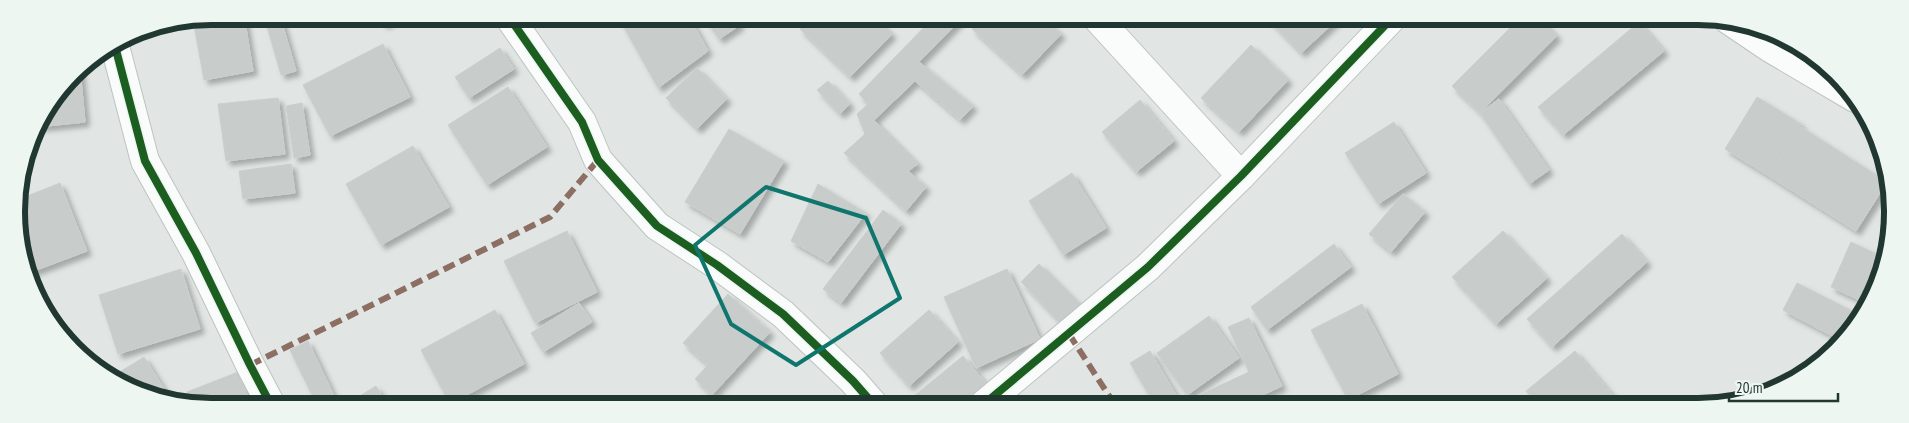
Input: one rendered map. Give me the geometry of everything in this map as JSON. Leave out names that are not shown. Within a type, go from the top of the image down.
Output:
[{"type":"street","points":[[515,25],[582,122],[598,160],[657,226],[717,265],[783,314],[853,381],[868,398]]},
{"type":"street","points":[[1103,25],[1241,176]]},
{"type":"street","points":[[991,398],[1148,267],[1241,176],[1385,25]]},
{"type":"street","points":[[1743,31],[1836,87]]},
{"type":"street","points":[[116,51],[145,160],[196,252],[268,398]]},
{"type":"highlighted area","points":[[766,187],[866,218],[900,298],[796,365],[731,324],[695,245]]},
{"type":"building","points":[[245,25],[253,71],[204,80],[194,26]]},
{"type":"building","points":[[267,25],[283,25],[296,71],[281,75]]},
{"type":"building","points":[[623,25],[693,25],[708,51],[658,88]]},
{"type":"building","points":[[709,25],[740,25],[719,39]]},
{"type":"building","points":[[804,25],[882,25],[892,34],[850,77],[800,29]]},
{"type":"building","points":[[926,25],[955,25],[919,62],[973,106],[960,120],[915,81],[874,120],[918,164],[908,171],[926,187],[906,211],[844,153],[865,134],[857,114],[868,104],[859,94]]},
{"type":"building","points":[[976,25],[1051,25],[1061,34],[1022,75],[972,29]]},
{"type":"building","points":[[1274,25],[1331,25],[1301,53]]},
{"type":"building","points":[[1513,25],[1546,25],[1557,36],[1480,113],[1452,86]]},
{"type":"building","points":[[1635,25],[1642,25],[1664,51],[1563,135],[1538,107]]},
{"type":"building","points":[[383,44],[410,97],[330,136],[303,85]]},
{"type":"building","points":[[1251,45],[1288,80],[1239,132],[1201,98]]},
{"type":"building","points":[[500,48],[514,69],[469,98],[455,77]]},
{"type":"building","points":[[697,68],[727,99],[697,129],[666,98]]},
{"type":"building","points":[[81,79],[85,122],[46,126],[56,108]]},
{"type":"building","points":[[828,81],[850,104],[840,114],[817,90]]},
{"type":"building","points":[[508,87],[547,147],[487,185],[448,125]]},
{"type":"building","points":[[1757,97],[1801,124],[1769,176],[1725,149]]},
{"type":"building","points":[[278,98],[285,154],[226,161],[218,104]]},
{"type":"building","points":[[1499,99],[1549,170],[1529,184],[1480,113]]},
{"type":"building","points":[[1140,100],[1174,141],[1136,172],[1102,132]]},
{"type":"building","points":[[302,103],[310,155],[294,158],[286,106]]},
{"type":"building","points":[[1394,122],[1426,173],[1378,204],[1345,153]]},
{"type":"building","points":[[1801,127],[1880,178],[1882,189],[1856,231],[1769,176]]},
{"type":"building","points":[[729,129],[784,161],[740,234],[685,202]]},
{"type":"building","points":[[413,146],[449,207],[381,245],[346,184]]},
{"type":"building","points":[[291,164],[295,193],[243,199],[239,171]]},
{"type":"building","points":[[1072,173],[1106,228],[1063,255],[1029,201]]},
{"type":"building","points":[[60,183],[87,251],[35,271],[31,260],[25,224],[25,197]]},
{"type":"building","points":[[818,184],[866,213],[828,262],[791,241]]},
{"type":"building","points":[[1403,194],[1425,212],[1391,252],[1369,234]]},
{"type":"building","points":[[883,210],[901,224],[841,303],[823,289]]},
{"type":"building","points":[[567,231],[597,292],[535,323],[504,261]]},
{"type":"building","points":[[1503,231],[1547,278],[1496,324],[1452,277]]},
{"type":"building","points":[[1622,234],[1647,262],[1552,347],[1527,319]]},
{"type":"building","points":[[1851,242],[1879,255],[1870,283],[1861,301],[1831,287]]},
{"type":"building","points":[[1334,244],[1351,267],[1267,330],[1251,307]]},
{"type":"building","points":[[1039,264],[1082,307],[1064,326],[1021,282]]},
{"type":"building","points":[[181,269],[200,329],[118,354],[99,295]]},
{"type":"building","points":[[1007,269],[1040,339],[976,368],[944,297]]},
{"type":"building","points":[[1797,283],[1855,312],[1835,337],[1783,310]]},
{"type":"building","points":[[728,294],[770,332],[712,395],[695,379],[708,365],[683,343]]},
{"type":"building","points":[[579,303],[592,322],[543,352],[531,333]]},
{"type":"building","points":[[1362,304],[1398,374],[1352,398],[1347,398],[1311,330]]},
{"type":"building","points":[[495,310],[524,364],[461,398],[447,398],[421,350]]},
{"type":"building","points":[[929,310],[958,342],[909,386],[880,353]]},
{"type":"building","points":[[1209,316],[1239,358],[1187,395],[1157,353]]},
{"type":"building","points":[[1249,318],[1282,386],[1256,398],[1198,398],[1197,396],[1249,372],[1228,327]]},
{"type":"building","points":[[308,341],[334,396],[330,398],[314,398],[290,350]]},
{"type":"building","points":[[1150,351],[1178,398],[1151,398],[1130,363]]},
{"type":"building","points":[[1575,351],[1615,398],[1532,398],[1526,391]]},
{"type":"building","points":[[963,356],[987,385],[971,398],[916,398],[914,396]]},
{"type":"building","points":[[144,357],[166,393],[140,384],[118,373]]},
{"type":"building","points":[[238,372],[249,398],[199,398],[189,396],[187,392]]},
{"type":"building","points":[[376,386],[383,398],[356,398]]},
{"type":"marked path","points":[[250,365],[550,217],[598,160]]},
{"type":"marked path","points":[[1069,334],[1110,398]]},
{"type":"cycle path","points":[[515,25],[582,122],[598,160],[657,226],[717,265],[783,314],[853,381],[868,398]]},
{"type":"cycle path","points":[[991,398],[1148,267],[1241,176],[1385,25]]},
{"type":"cycle path","points":[[116,51],[145,161],[196,253],[267,398]]}]
